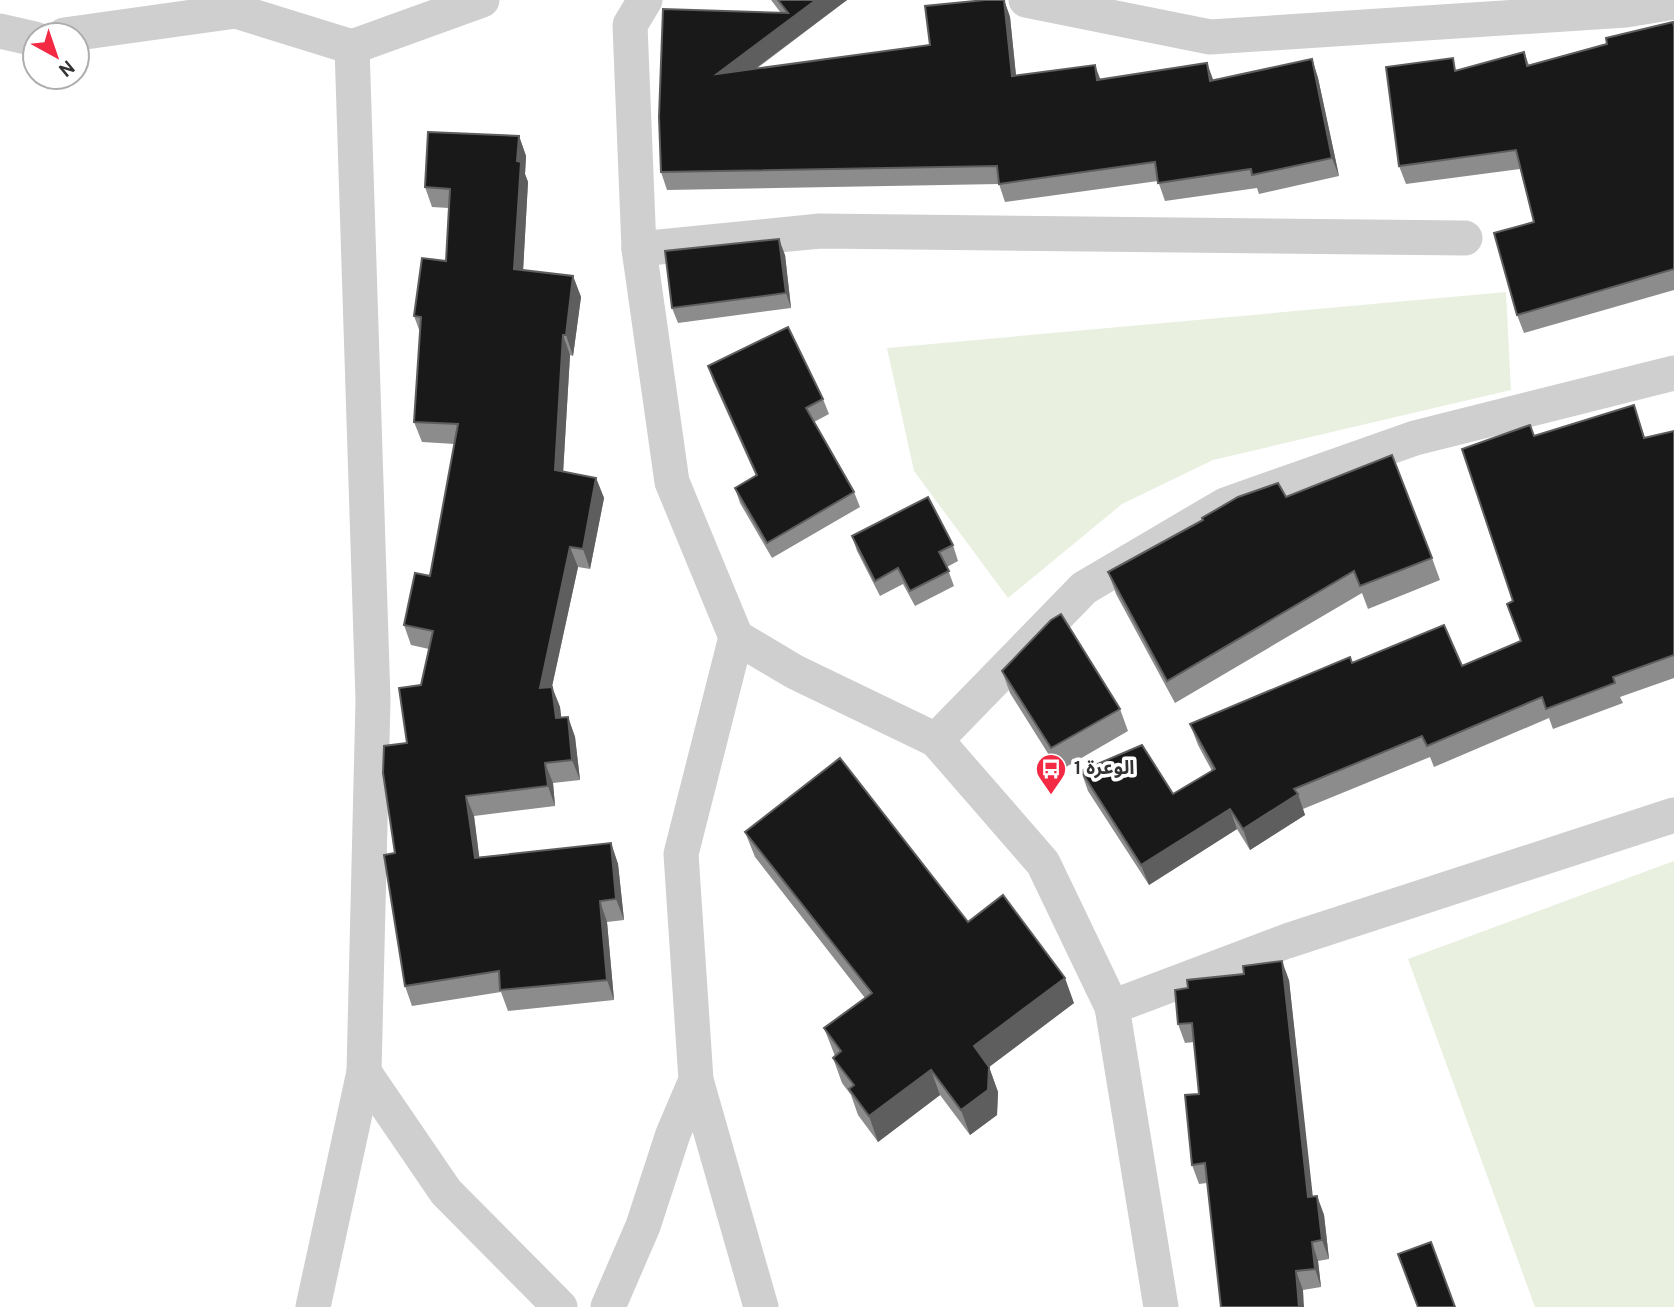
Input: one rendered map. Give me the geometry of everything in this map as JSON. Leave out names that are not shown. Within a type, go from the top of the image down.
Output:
[{"type":"street","points":[[91,31],[236,11],[352,47],[482,0]]},
{"type":"street","points":[[645,0],[630,25],[639,249],[672,482],[736,637],[681,854],[696,1080],[761,1307]]},
{"type":"street","points":[[1026,0],[1210,37],[1626,10],[1674,2]]},
{"type":"street","points":[[0,31],[21,36]]},
{"type":"street","points":[[313,1307],[364,1072],[373,700],[352,47]]},
{"type":"street","points":[[639,249],[820,231],[1465,238]]},
{"type":"street","points":[[936,740],[1084,588],[1225,505],[1415,438],[1674,373]]},
{"type":"street","points":[[736,637],[795,672],[936,740],[1043,863],[1112,1007],[1161,1307]]},
{"type":"street","points":[[1112,1007],[1287,941],[1674,815]]},
{"type":"street","points":[[364,1072],[446,1192],[560,1307]]},
{"type":"street","points":[[608,1307],[643,1226],[673,1134],[696,1080]]},
{"type":"green space","points":[[1506,292],[1511,390],[1213,460],[1122,504],[1008,598],[914,471],[887,348]]},
{"type":"green space","points":[[1674,861],[1674,1307],[1535,1307],[1408,959]]},
{"type":"building","points":[[778,0],[816,0],[717,74],[930,45],[925,6],[1004,0],[1012,76],[1095,65],[1097,80],[1207,63],[1210,81],[1312,59],[1332,158],[1252,175],[1251,169],[1158,183],[1155,162],[999,184],[997,166],[661,172],[659,117],[663,9],[788,13]]},
{"type":"building","points":[[1673,22],[1674,269],[1517,315],[1494,233],[1534,222],[1516,150],[1399,166],[1386,67],[1453,58],[1455,71],[1524,52],[1527,66],[1607,44],[1606,38]]},
{"type":"building","points":[[428,132],[519,136],[517,161],[521,162],[514,269],[573,276],[566,335],[563,335],[555,470],[596,478],[583,549],[570,547],[540,688],[552,687],[556,718],[568,717],[572,760],[545,763],[548,786],[466,796],[475,858],[611,843],[616,899],[600,901],[607,980],[500,990],[499,971],[405,986],[384,855],[395,853],[383,773],[384,746],[407,743],[399,688],[421,685],[433,631],[404,625],[415,573],[430,576],[458,424],[414,422],[421,317],[414,316],[422,258],[446,261],[450,189],[425,187]]},
{"type":"building","points":[[779,239],[786,293],[672,308],[665,251]]},
{"type":"building","points":[[788,327],[823,399],[806,408],[854,492],[767,543],[735,488],[757,475],[708,366]]},
{"type":"building","points":[[1634,405],[1644,438],[1674,431],[1674,655],[1613,677],[1615,683],[1546,709],[1542,697],[1427,746],[1422,736],[1294,789],[1298,794],[1243,829],[1230,809],[1141,865],[1081,771],[1142,745],[1173,794],[1215,769],[1190,724],[1350,657],[1352,663],[1444,625],[1462,666],[1521,641],[1507,604],[1513,601],[1462,449],[1530,425],[1534,436]]},
{"type":"building","points":[[1392,455],[1432,558],[1360,586],[1354,571],[1167,681],[1108,572],[1203,520],[1202,518],[1238,497],[1278,483],[1286,497]]},
{"type":"building","points":[[928,497],[953,545],[939,552],[949,571],[910,591],[898,568],[875,581],[852,536]]},
{"type":"building","points":[[1061,614],[1120,709],[1051,748],[1002,671],[1051,620]]},
{"type":"building","points":[[840,758],[968,922],[1003,895],[1065,978],[974,1046],[989,1067],[988,1090],[961,1110],[931,1070],[869,1116],[849,1089],[854,1085],[833,1058],[841,1051],[824,1028],[872,993],[745,832]]},
{"type":"building","points":[[1282,961],[1308,1197],[1317,1196],[1322,1240],[1312,1242],[1315,1269],[1296,1271],[1299,1307],[1221,1307],[1205,1163],[1192,1165],[1185,1095],[1199,1094],[1192,1023],[1178,1024],[1175,990],[1188,988],[1187,980],[1244,974],[1243,966]]},
{"type":"building","points":[[1431,1242],[1455,1307],[1418,1307],[1398,1254]]},
{"type":"place","name":"الوعرة 1","points":[[1051,796]]}]
